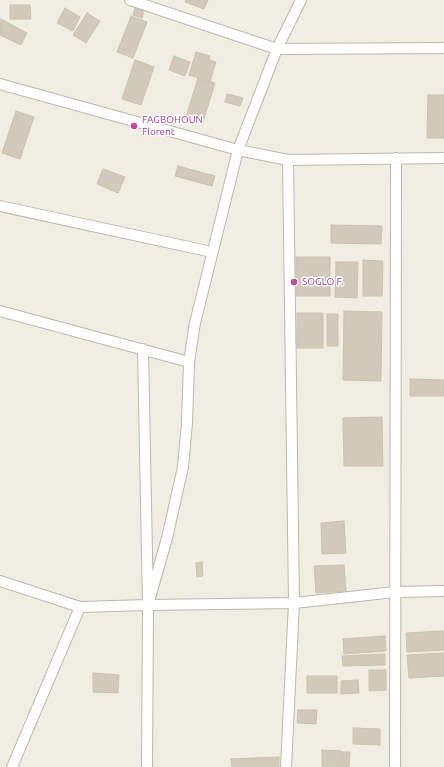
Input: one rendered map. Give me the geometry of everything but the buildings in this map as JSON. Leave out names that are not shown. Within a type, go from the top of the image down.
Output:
[{"type":"street","points":[[130,0],[277,49],[444,48]]},
{"type":"street","points":[[148,605],[167,538],[183,467],[190,362],[195,323],[212,252],[238,150],[277,49],[301,0]]},
{"type":"street","points":[[0,84],[238,150],[288,160],[444,158]]},
{"type":"street","points":[[395,767],[396,158]]},
{"type":"street","points":[[286,767],[294,603],[288,160]]},
{"type":"street","points":[[0,206],[212,252]]},
{"type":"street","points":[[0,311],[190,362]]},
{"type":"street","points":[[143,349],[148,605],[147,767]]},
{"type":"street","points":[[0,581],[80,607],[294,603],[395,592],[444,591]]},
{"type":"street","points":[[12,767],[80,607]]},
{"type":"place","name":"FAGBOHOUN Florent","points":[[134,126]]},
{"type":"place","name":"SOGLO F.","points":[[294,282]]}]
